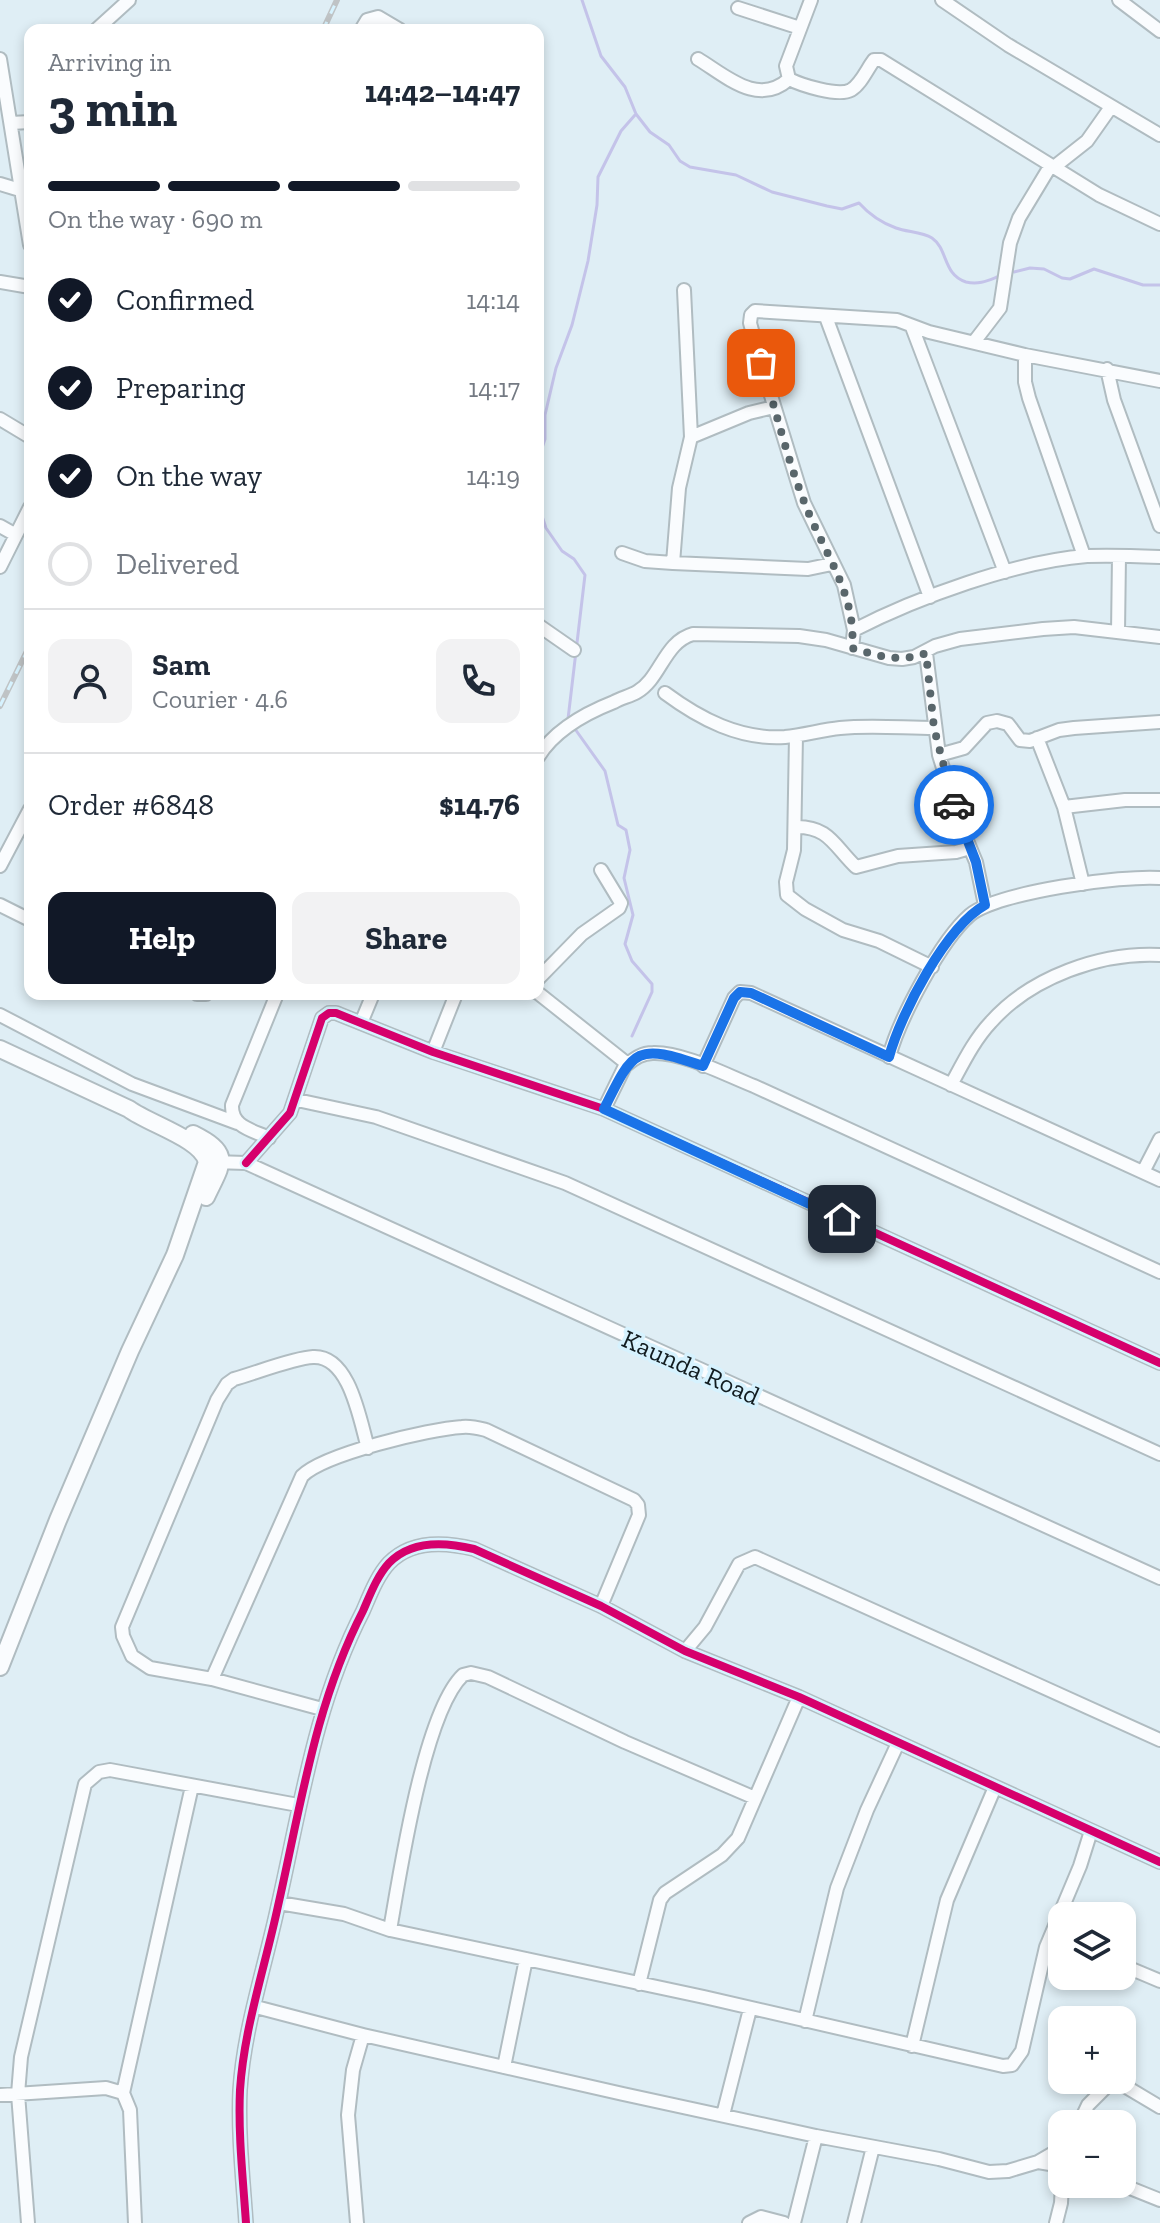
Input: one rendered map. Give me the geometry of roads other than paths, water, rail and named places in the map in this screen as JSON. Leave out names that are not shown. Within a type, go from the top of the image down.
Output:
[{"type":"main road","points":[[0,1049],[129,1109],[196,1145],[205,1154],[212,1169],[130,1351],[0,1667]]},
{"type":"street","points":[[103,24],[129,0]]},
{"type":"street","points":[[789,79],[786,66],[811,0]]},
{"type":"street","points":[[942,0],[1008,45],[1160,135]]},
{"type":"street","points":[[1119,0],[1160,31]]},
{"type":"street","points":[[738,8],[800,28]]},
{"type":"street","points":[[365,24],[367,20],[378,17],[390,24]]},
{"type":"street","points":[[0,59],[24,212]]},
{"type":"street","points":[[698,59],[727,79],[765,91],[780,87],[789,79]]},
{"type":"street","points":[[789,79],[811,87],[845,92],[853,89],[874,60],[881,60],[1099,195],[1160,224]]},
{"type":"street","points":[[974,342],[1000,308],[1010,243],[1019,218],[1052,166],[1087,141],[1111,107]]},
{"type":"street","points":[[11,123],[24,122]]},
{"type":"street","points":[[0,184],[20,190]]},
{"type":"street","points":[[0,282],[24,286]]},
{"type":"street","points":[[673,563],[679,488],[691,437],[684,290]]},
{"type":"street","points":[[852,648],[854,630],[844,585],[804,503],[750,323],[751,315],[760,310],[897,320],[912,327],[1025,355],[1160,381]]},
{"type":"street","points":[[826,317],[930,597]]},
{"type":"street","points":[[912,327],[1005,572]]},
{"type":"street","points":[[1025,355],[1025,382],[1029,398],[1084,556]]},
{"type":"street","points":[[1107,369],[1114,400],[1160,526]]},
{"type":"street","points":[[691,437],[749,413],[774,407]]},
{"type":"street","points":[[0,419],[24,433]]},
{"type":"street","points":[[0,567],[24,519]]},
{"type":"street","points":[[0,526],[16,535]]},
{"type":"street","points":[[622,553],[645,561],[673,563],[808,569],[832,564]]},
{"type":"street","points":[[854,630],[885,614],[1005,572],[1084,556],[1160,557]]},
{"type":"street","points":[[1118,632],[1119,556]]},
{"type":"street","points":[[544,749],[553,737],[575,722],[637,692],[683,637],[706,634],[799,636],[889,658],[914,657],[935,646],[960,639],[1043,629],[1074,627],[1160,637]]},
{"type":"street","points":[[544,629],[574,650]]},
{"type":"street","points":[[926,653],[939,755],[985,905]]},
{"type":"street","points":[[665,693],[687,710],[724,728],[756,736],[796,736],[854,727],[934,728]]},
{"type":"street","points":[[939,755],[964,748],[987,723],[997,721],[1008,724],[1020,740],[1030,741],[1059,730],[1160,722]]},
{"type":"street","points":[[796,736],[794,850],[786,882],[787,895],[843,930],[879,941],[932,967]]},
{"type":"street","points":[[1037,738],[1064,807],[1083,884]]},
{"type":"street","points":[[1064,807],[1125,800],[1160,800]]},
{"type":"street","points":[[0,866],[24,820]]},
{"type":"street","points":[[795,827],[810,826],[826,833],[856,867],[912,853],[956,852],[970,848]]},
{"type":"street","points":[[544,973],[582,934],[619,908],[621,903],[601,870]]},
{"type":"street","points":[[889,1057],[901,1020],[959,925],[972,913],[985,905],[1083,884],[1145,876],[1160,878]]},
{"type":"street","points":[[0,905],[24,917]]},
{"type":"street","points":[[951,1085],[991,1021],[1019,999],[1070,970],[1096,961],[1122,956],[1160,955]]},
{"type":"street","points":[[703,1066],[734,998],[740,992],[751,993],[1160,1180]]},
{"type":"street","points":[[544,998],[622,1058],[625,1066]]},
{"type":"street","points":[[237,1123],[232,1115],[232,1105],[275,1000]]},
{"type":"street","points":[[361,1023],[371,1000]]},
{"type":"street","points":[[433,1052],[454,1000]]},
{"type":"street","points":[[246,1163],[290,1113],[325,1015],[336,1013],[433,1052],[604,1109],[1160,1363]]},
{"type":"street","points":[[0,1015],[140,1087],[269,1138]]},
{"type":"street","points":[[604,1109],[625,1066],[637,1057],[649,1053],[703,1066],[754,1086],[1160,1272]]},
{"type":"street","points":[[297,1100],[376,1117],[565,1183],[827,1305],[1160,1454]]},
{"type":"street","points":[[1143,1172],[1160,1139]]},
{"type":"street","name":"Kaunda Road","points":[[212,1169],[246,1163],[1160,1578]]},
{"type":"street","points":[[322,1709],[212,1679],[150,1668],[132,1656],[122,1627],[222,1391],[234,1379],[310,1357],[325,1358],[343,1373],[368,1448]]},
{"type":"street","points":[[212,1679],[302,1476],[310,1469],[368,1448],[451,1428],[475,1427],[634,1500],[639,1515],[601,1606]]},
{"type":"street","points":[[246,2223],[240,2091],[243,2065],[298,1805],[322,1709],[348,1640],[380,1575],[390,1562],[420,1546],[452,1543],[474,1549],[601,1606],[685,1651],[799,1697],[1160,1862]]},
{"type":"street","points":[[685,1651],[705,1627],[739,1564],[755,1557],[1160,1740]]},
{"type":"street","points":[[390,1930],[404,1850],[426,1759],[446,1702],[463,1675],[471,1673],[488,1677],[625,1742],[755,1798]]},
{"type":"street","points":[[639,1984],[655,1918],[665,1893],[722,1855],[738,1838],[799,1697]]},
{"type":"street","points":[[805,2021],[837,1888],[867,1810],[898,1743]]},
{"type":"street","points":[[28,2223],[18,2094],[21,2057],[85,1784],[99,1772],[110,1770],[298,1805]]},
{"type":"street","points":[[135,2223],[130,2110],[123,2093],[192,1786]]},
{"type":"street","points":[[912,2046],[947,1900],[995,1787]]},
{"type":"street","points":[[1068,1902],[1091,1831]]},
{"type":"street","points":[[279,1903],[344,1914],[390,1930],[1003,2066],[1012,2065],[1022,2051],[1048,1964]]},
{"type":"street","points":[[504,2067],[526,1959]]},
{"type":"street","points":[[1136,1971],[1160,1981]]},
{"type":"street","points":[[256,2007],[504,2067],[989,2172],[1008,2171],[1048,2156]]},
{"type":"street","points":[[723,2115],[750,2009]]},
{"type":"street","points":[[357,2223],[348,2115],[351,2081],[363,2035]]},
{"type":"street","points":[[1086,2110],[1112,2081],[1160,2107]]},
{"type":"street","points":[[0,2095],[106,2088],[123,2093]]},
{"type":"street","points":[[794,2223],[816,2136]]},
{"type":"street","points":[[854,2223],[873,2147]]},
{"type":"street","points":[[1038,2162],[1048,2164]]},
{"type":"street","points":[[1136,2190],[1160,2200]]},
{"type":"street","points":[[1056,2223],[1061,2198]]},
{"type":"street","points":[[749,2223],[761,2217],[784,2223]]},
{"type":"waterway","points":[[582,0],[601,56],[625,87],[636,114],[650,132],[669,145],[680,161],[690,167],[736,175],[772,192],[827,206],[842,209],[859,203],[891,226],[932,238],[959,279],[974,283],[997,277]]},
{"type":"waterway","points":[[544,442],[545,415],[556,368],[572,325],[588,261],[598,177],[621,131],[635,115]]},
{"type":"waterway","points":[[1014,272],[1044,269],[1070,279],[1094,269],[1143,285],[1160,285]]},
{"type":"waterway","points":[[544,522],[562,551],[574,559],[585,575],[568,719]]},
{"type":"waterway","points":[[575,729],[605,771],[618,825],[626,830],[630,850],[624,878],[633,915],[625,944],[632,961],[652,984],[652,992],[632,1036]]},
{"type":"railway","points":[[326,24],[337,0]]},
{"type":"railway","points":[[0,706],[24,657]]}]
